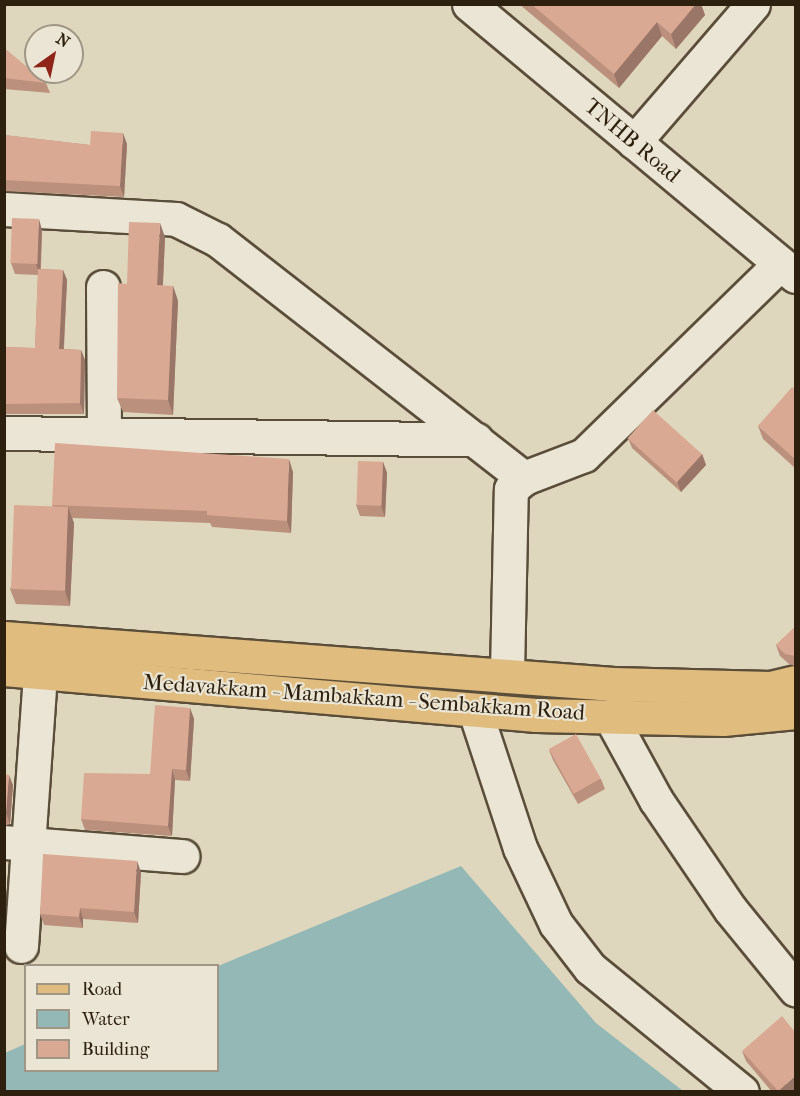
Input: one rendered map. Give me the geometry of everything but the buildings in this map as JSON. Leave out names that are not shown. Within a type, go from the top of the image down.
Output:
[{"type":"main road","name":"Medavakkam - Mambakkam - Sembakkam Road","points":[[4,638],[724,688],[795,682]]},
{"type":"main road","name":"Medavakkam - Mambakkam - Sembakkam Road","points":[[4,669],[475,711],[723,719],[795,712]]},
{"type":"street","points":[[634,142],[753,4]]},
{"type":"street","name":"TNHB Road","points":[[472,6],[788,270]]},
{"type":"street","points":[[4,209],[186,225],[218,240],[524,478]]},
{"type":"street","points":[[507,674],[507,506],[512,489],[524,478],[584,455],[788,270]]},
{"type":"street","points":[[103,287],[104,434]]},
{"type":"street","points":[[4,433],[476,440]]},
{"type":"street","points":[[21,946],[17,843],[40,672]]},
{"type":"street","points":[[475,711],[520,848],[556,924],[590,968],[741,1092]]},
{"type":"street","points":[[610,716],[656,800],[730,909],[795,990]]},
{"type":"street","points":[[17,843],[182,856]]},
{"type":"water","points":[[461,866],[596,1023],[683,1091],[5,1091],[5,1053],[24,1044],[24,1072],[219,1072],[219,966]]}]
